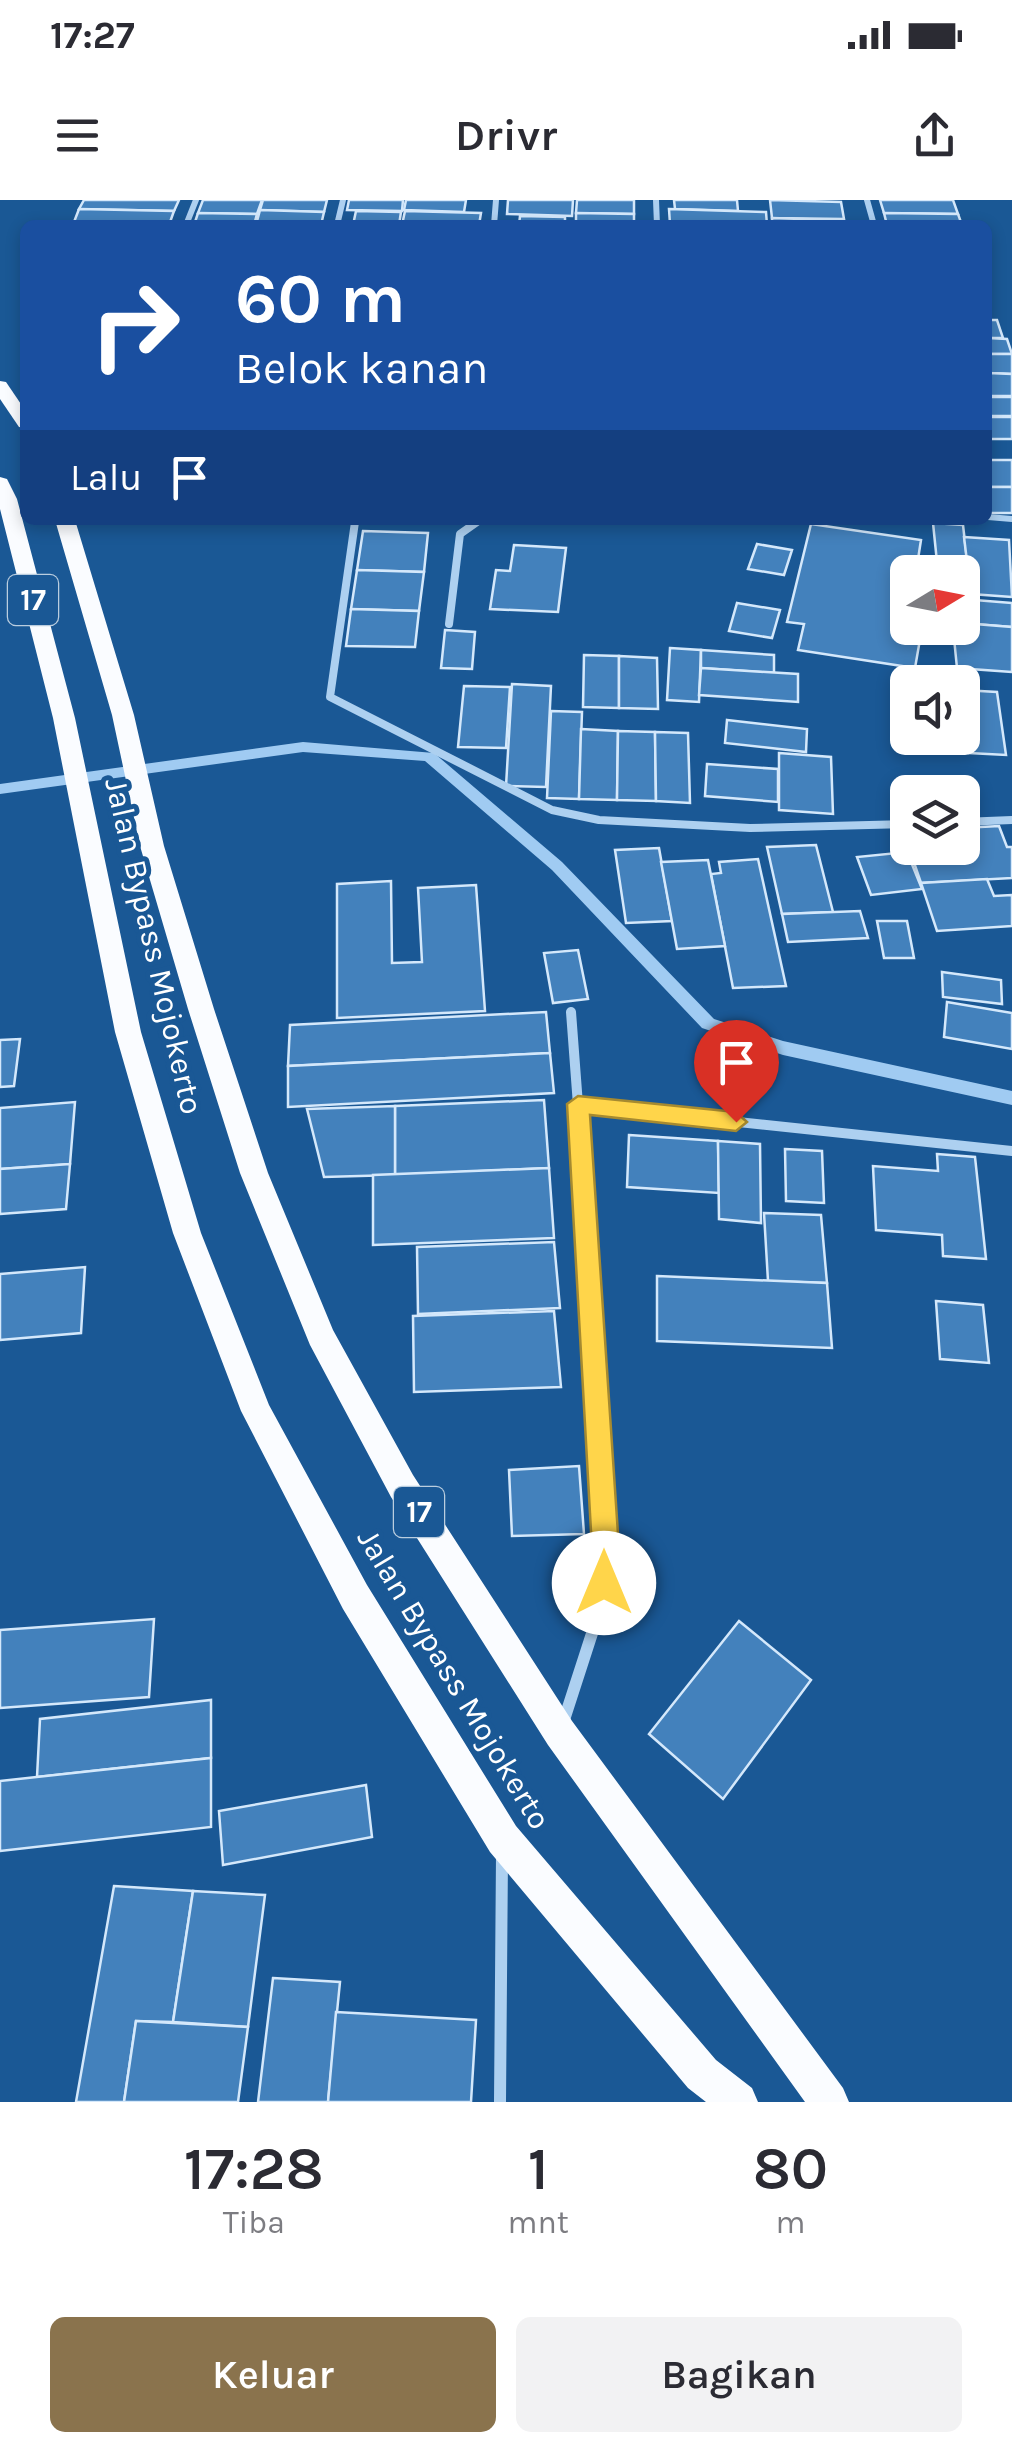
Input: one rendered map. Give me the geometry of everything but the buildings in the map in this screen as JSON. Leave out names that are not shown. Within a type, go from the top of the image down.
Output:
[{"type":"highway","points":[[0,386],[20,416]]},
{"type":"highway","name":"Jalan Bypass Mojokerto","points":[[0,484],[8,499],[64,718],[128,1032],[182,1214],[256,1411],[355,1597],[502,1839],[702,2074],[738,2102]]},
{"type":"highway","name":"Jalan Bypass Mojokerto","points":[[67,525],[123,715],[152,846],[254,1174],[321,1336],[402,1486],[560,1734],[829,2102]]},
{"type":"street","points":[[354,525],[330,698],[552,810],[599,820],[750,828],[890,824]]},
{"type":"street","points":[[449,624],[460,534],[473,525]]},
{"type":"street","points":[[980,821],[1012,820]]},
{"type":"street","points":[[560,1734],[597,1618],[606,1549],[571,1012]]},
{"type":"street","points":[[578,1104],[1012,1151]]},
{"type":"street","points":[[500,2102],[502,1839]]},
{"type":"waterway","points":[[0,789],[303,747],[429,756],[557,866],[708,1024],[783,1048],[1012,1098]]},
{"type":"route","points":[[604,1583],[606,1549],[578,1104],[736,1122]]}]
